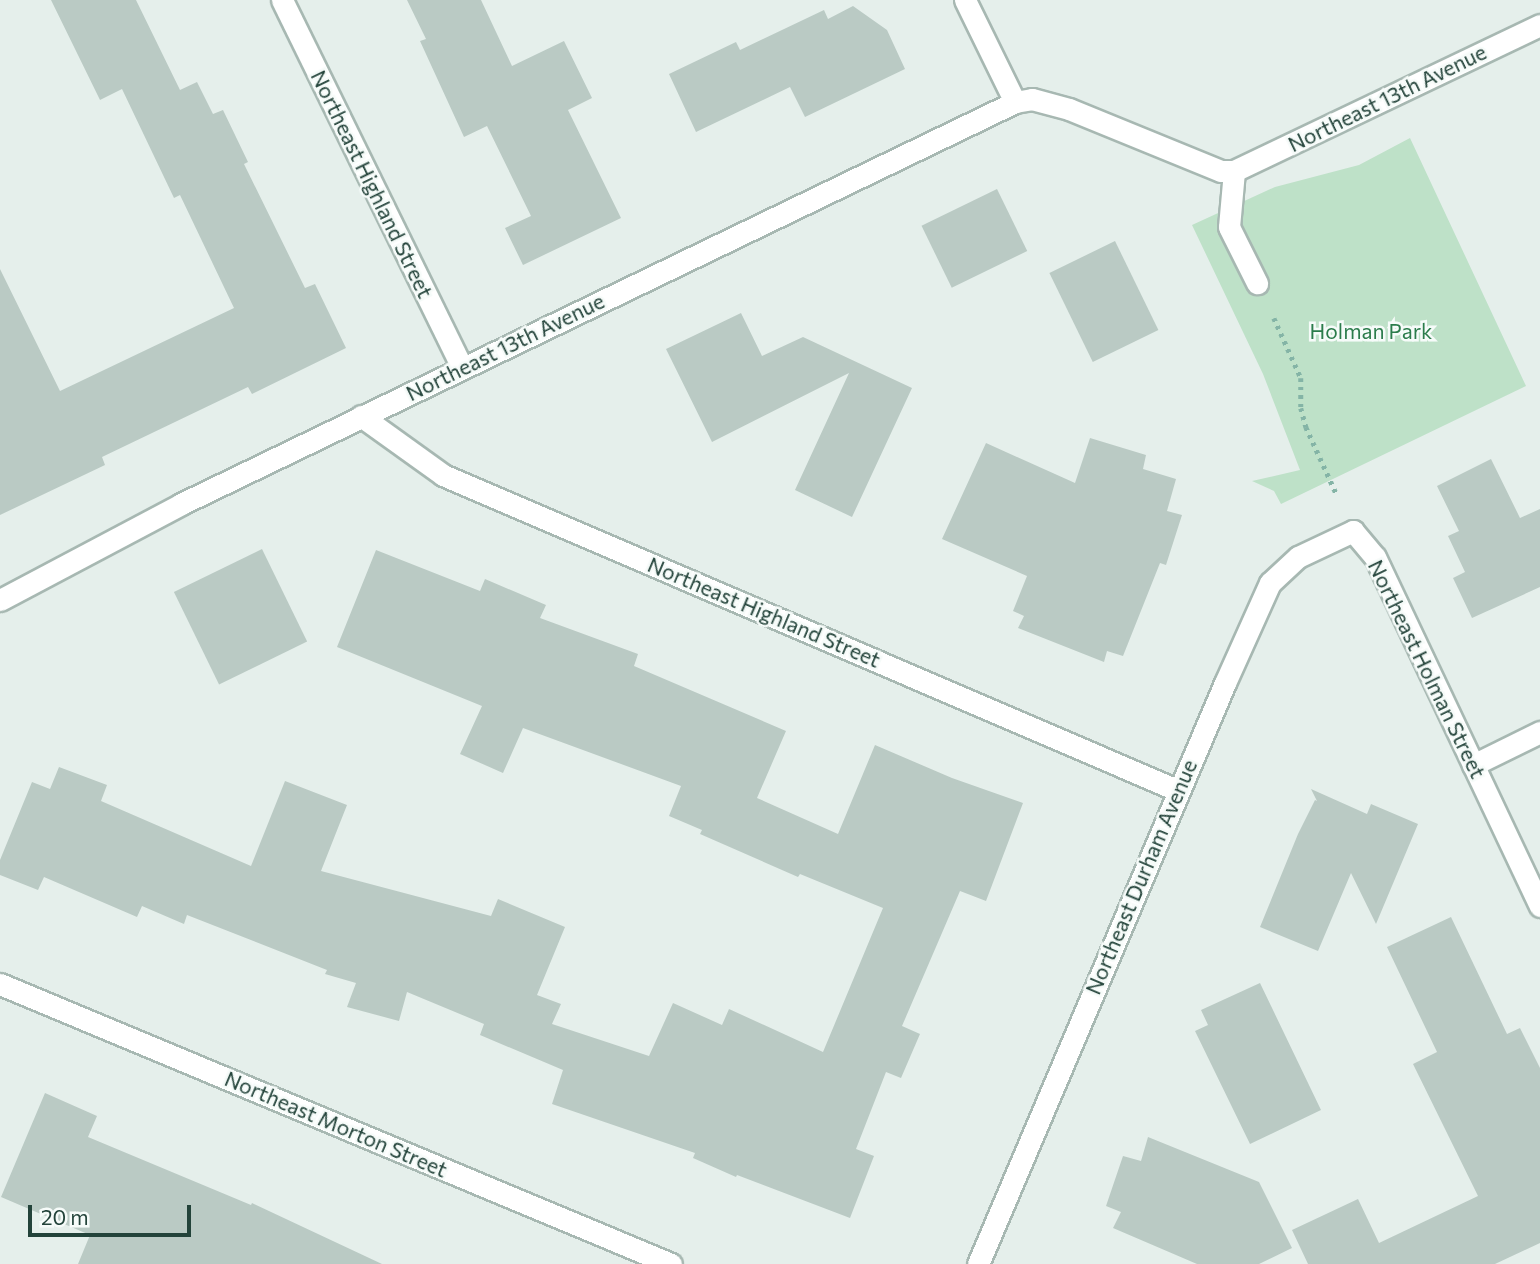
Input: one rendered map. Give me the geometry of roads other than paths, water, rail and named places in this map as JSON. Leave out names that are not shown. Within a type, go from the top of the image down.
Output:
[{"type":"street","name":"Northeast Highland Street","points":[[282,0],[462,368]]},
{"type":"street","points":[[964,0],[1014,102],[1032,99],[1046,101],[1205,166],[1234,171],[1229,227],[1256,283]]},
{"type":"street","name":"Northeast 13th Avenue","points":[[1234,171],[1540,25]]},
{"type":"street","name":"Northeast 13th Avenue","points":[[0,600],[181,504],[1014,102]]},
{"type":"street","name":"Northeast Highland Street","points":[[361,416],[443,475],[1177,790]]},
{"type":"street","name":"Northeast Durham Avenue","points":[[978,1264],[1177,790],[1270,583],[1298,557],[1353,531]]},
{"type":"street","name":"Northeast Holman Street","points":[[1353,531],[1375,557],[1388,581],[1540,906]]},
{"type":"street","points":[[1474,765],[1540,732]]},
{"type":"street","name":"Northeast Morton Street","points":[[0,984],[671,1264]]},
{"type":"park label","name":"Holman Park","points":[[1371,331]]}]
